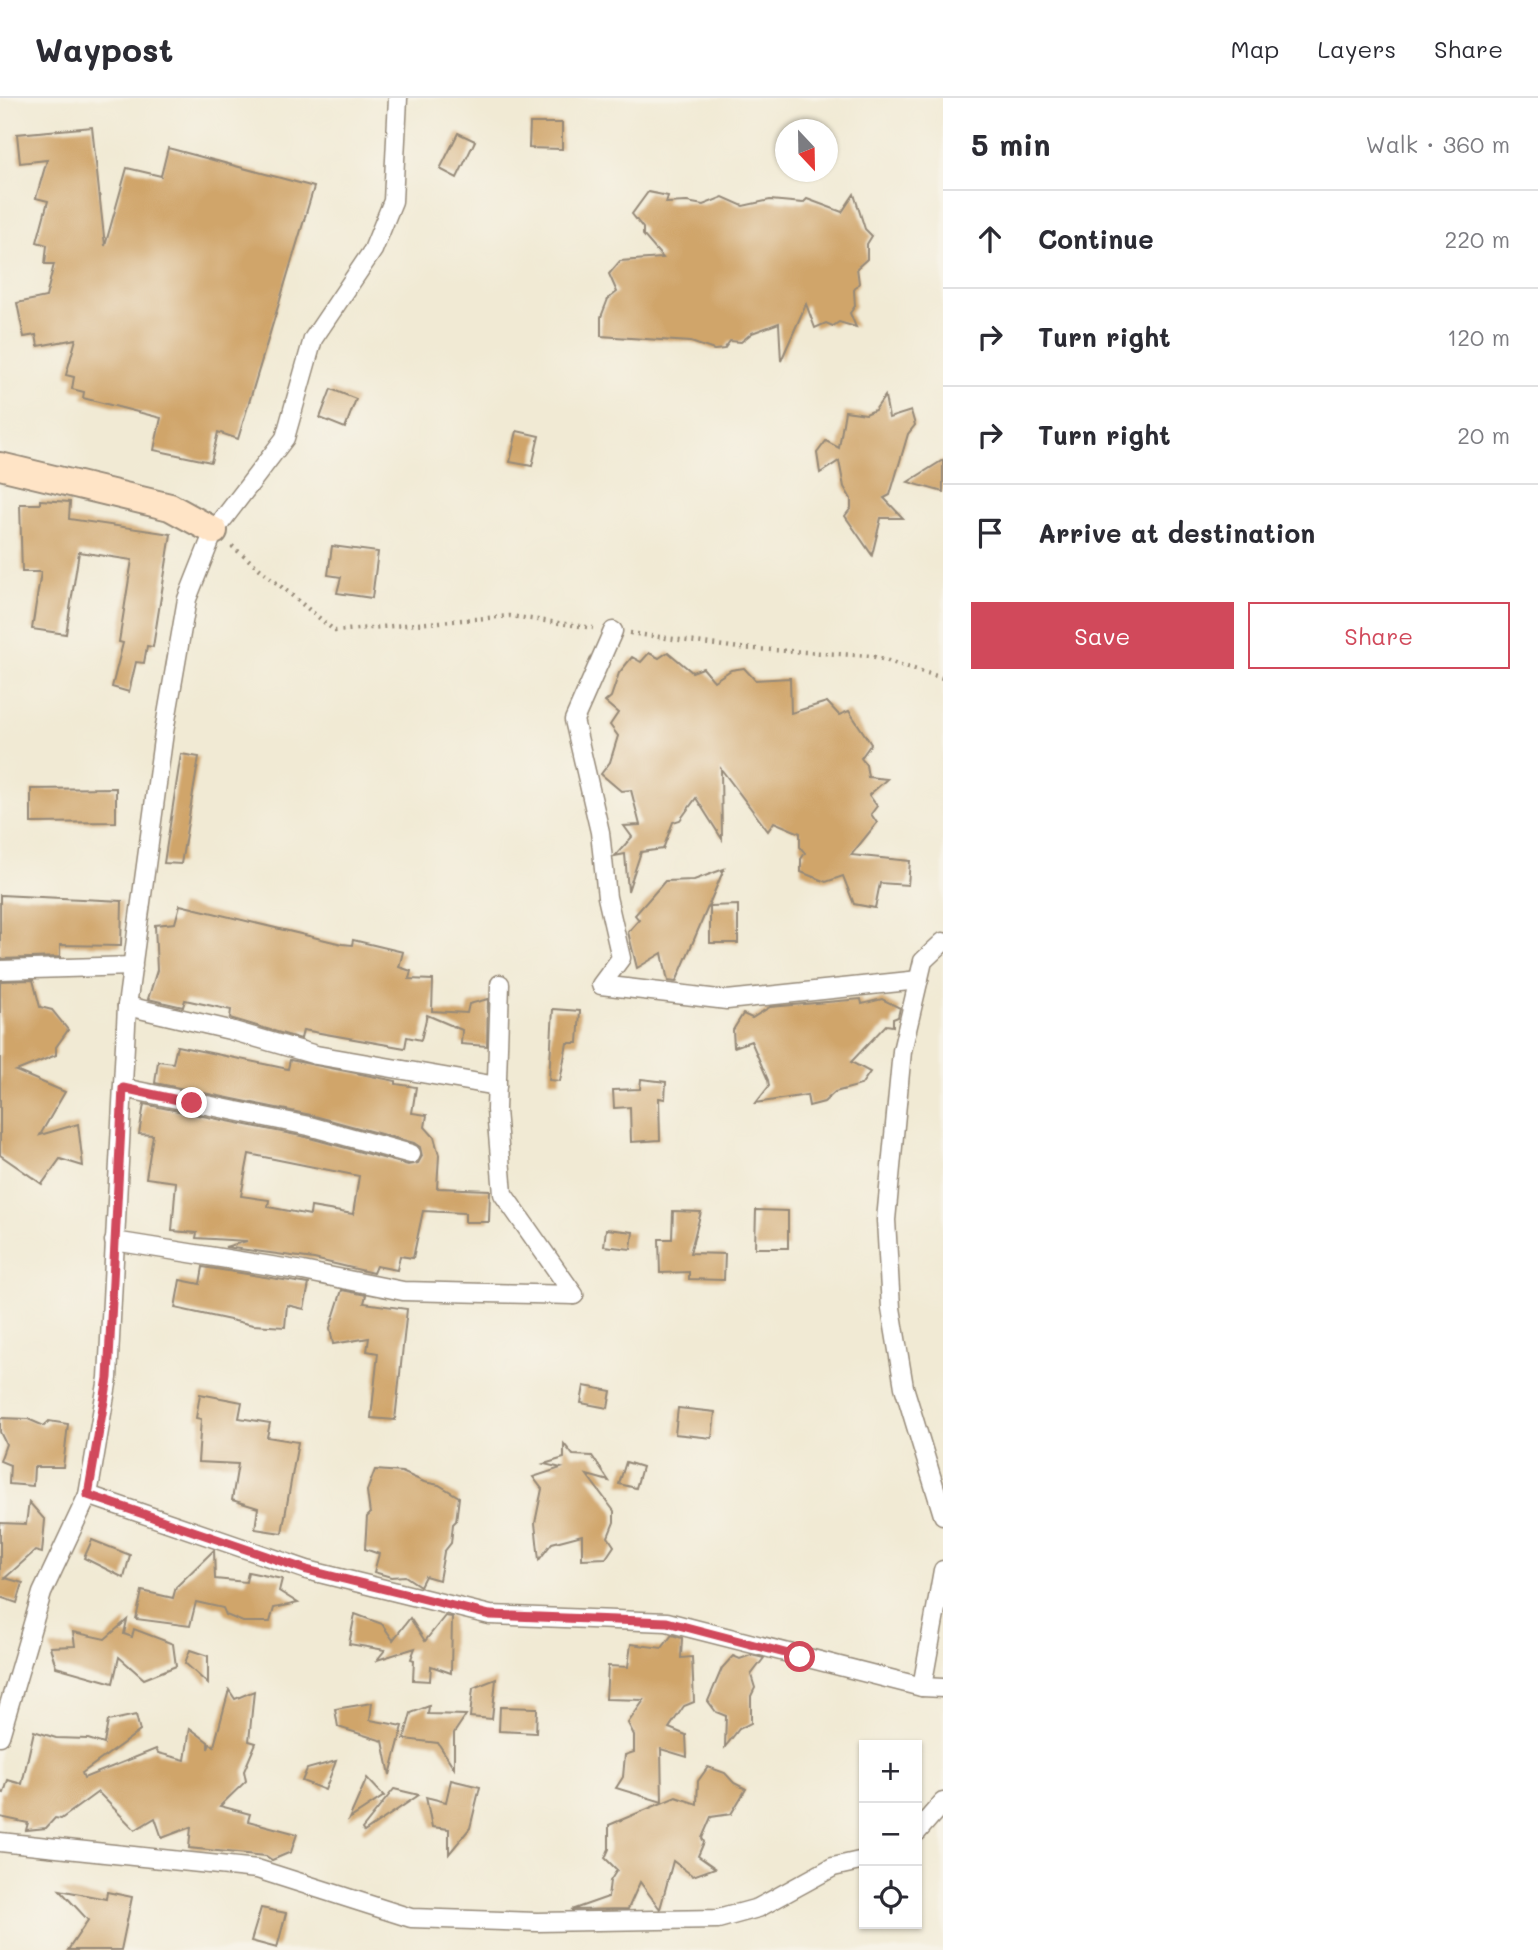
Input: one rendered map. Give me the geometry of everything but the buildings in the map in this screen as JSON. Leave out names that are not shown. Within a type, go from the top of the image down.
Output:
[{"type":"street","points":[[0,1736],[42,1593],[88,1495],[108,1378],[127,1006],[164,732],[187,599],[214,531],[285,438],[313,339],[373,250],[393,201],[398,98]]},
{"type":"street","points":[[0,466],[170,507],[214,531]]},
{"type":"street","points":[[613,631],[575,720],[600,832],[607,897],[621,958],[601,985],[727,1000],[919,981]]},
{"type":"street","points":[[943,942],[923,961],[902,1051],[886,1220],[891,1308],[904,1387],[943,1515]]},
{"type":"street","points":[[0,971],[133,965]]},
{"type":"street","points":[[114,1241],[303,1271],[403,1291],[574,1295],[503,1194],[496,1086],[500,984]]},
{"type":"street","points":[[127,1006],[230,1030],[316,1055],[496,1086]]},
{"type":"street","points":[[123,1088],[309,1126],[411,1154]]},
{"type":"street","points":[[88,1495],[307,1570],[490,1615],[667,1622],[922,1687],[943,1688]]},
{"type":"street","points":[[922,1687],[943,1570]]},
{"type":"street","points":[[922,1826],[943,1802]]},
{"type":"street","points":[[0,1842],[257,1869],[411,1918],[537,1922],[718,1919],[758,1908],[833,1867],[859,1861]]},
{"type":"path","points":[[214,531],[335,631],[510,616],[739,648],[872,656],[943,678]]},
{"type":"route","points":[[192,1103],[123,1088],[108,1378],[88,1495],[307,1570],[490,1615],[667,1622],[800,1657]]}]
